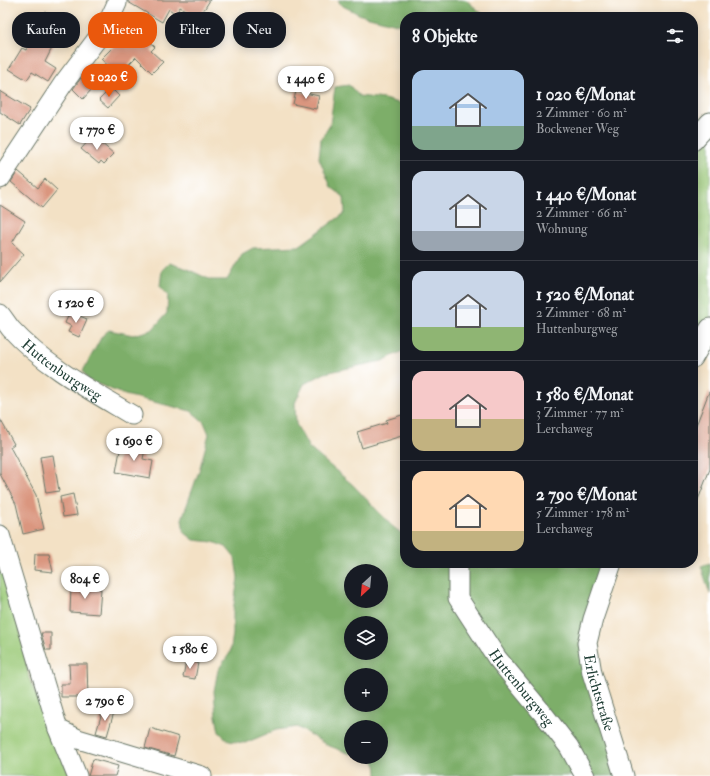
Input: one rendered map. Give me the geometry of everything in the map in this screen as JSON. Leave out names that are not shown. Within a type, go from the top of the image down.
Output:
[{"type":"street","points":[[0,179],[63,84],[106,27],[117,0]]},
{"type":"street","points":[[698,135],[710,122]]},
{"type":"street","name":"Huttenburgweg","points":[[0,314],[10,328],[37,353],[72,379],[132,415]]},
{"type":"street","points":[[698,349],[710,328]]},
{"type":"street","points":[[0,535],[58,729],[76,776]]},
{"type":"street","name":"Huttenburgweg","points":[[449,568],[458,598],[497,658],[545,716],[569,748],[585,776]]},
{"type":"street","points":[[458,568],[458,598]]},
{"type":"street","name":"Erlichtstraße","points":[[610,568],[592,619],[587,643],[592,673],[624,776]]},
{"type":"street","points":[[58,729],[78,739],[202,776]]},
{"type":"green space","points":[[338,0],[466,0],[480,12],[400,12],[400,25],[361,15],[341,5]]},
{"type":"green space","points":[[349,85],[359,96],[384,99],[400,104],[400,352],[382,361],[325,373],[304,384],[295,403],[296,424],[309,448],[353,485],[392,526],[400,532],[400,568],[610,568],[587,643],[624,776],[377,776],[375,764],[388,764],[388,720],[344,720],[344,751],[327,745],[297,727],[276,730],[245,743],[229,741],[219,732],[214,691],[218,670],[230,653],[233,634],[233,611],[238,578],[235,558],[226,547],[213,542],[194,540],[184,532],[182,519],[199,471],[209,434],[204,422],[191,411],[125,395],[88,380],[83,371],[102,336],[109,330],[133,335],[152,330],[167,313],[168,295],[160,286],[162,270],[169,263],[185,268],[211,280],[227,280],[242,254],[253,248],[299,246],[345,213],[344,197],[331,187],[319,158],[321,139],[330,125],[335,87]]},
{"type":"green space","points":[[710,115],[710,328],[698,349],[698,128]]},
{"type":"green space","points":[[0,544],[10,579],[29,678],[70,776],[0,776]]},
{"type":"green space","points":[[710,563],[710,594],[701,566]]},
{"type":"building","points":[[128,0],[210,0],[203,12],[189,12],[180,7],[177,12],[173,12],[169,9],[167,12],[165,12],[165,16],[162,22],[157,19],[157,12],[145,12],[128,2]]},
{"type":"building","points":[[22,48],[26,50],[27,48],[52,48],[45,62],[56,69],[48,82],[32,72],[27,80],[9,69]]},
{"type":"building","points":[[112,48],[154,48],[151,51],[163,62],[152,73],[136,57],[118,75],[101,59]]},
{"type":"building","points":[[81,78],[92,89],[83,99],[73,89]]},
{"type":"building","points":[[111,88],[119,96],[108,108],[99,100]]},
{"type":"building","points":[[0,91],[30,109],[20,125],[0,112]]},
{"type":"building","points":[[296,91],[319,96],[316,109],[293,104]]},
{"type":"building","points":[[93,136],[114,154],[104,164],[101,161],[99,164],[81,149]]},
{"type":"building","points":[[18,171],[38,188],[45,179],[57,190],[42,208],[11,182]]},
{"type":"building","points":[[0,205],[25,221],[12,243],[24,254],[0,282]]},
{"type":"building","points":[[70,312],[87,319],[79,337],[68,332],[71,326],[65,323]]},
{"type":"building","points":[[710,392],[710,469],[698,500],[698,420]]},
{"type":"building","points":[[400,416],[400,437],[362,448],[357,432],[387,423],[386,420]]},
{"type":"building","points":[[0,419],[14,444],[10,447],[36,495],[44,529],[23,534],[16,504],[0,474]]},
{"type":"building","points":[[121,445],[145,449],[143,459],[153,461],[150,478],[116,472]]},
{"type":"building","points":[[53,455],[59,491],[46,493],[40,457]]},
{"type":"building","points":[[73,494],[77,515],[63,517],[60,497]]},
{"type":"building","points":[[35,554],[49,554],[53,572],[34,570]]},
{"type":"building","points":[[71,587],[101,589],[99,614],[70,612]]},
{"type":"building","points":[[41,633],[51,633],[51,650],[46,650]]},
{"type":"building","points":[[186,661],[198,663],[195,679],[183,677]]},
{"type":"building","points":[[69,664],[87,664],[88,697],[61,697],[61,684],[70,684]]},
{"type":"building","points":[[103,709],[114,712],[107,736],[96,733]]},
{"type":"building","points":[[150,728],[179,737],[174,756],[145,748]]},
{"type":"building","points":[[93,759],[118,766],[115,776],[88,776]]}]
